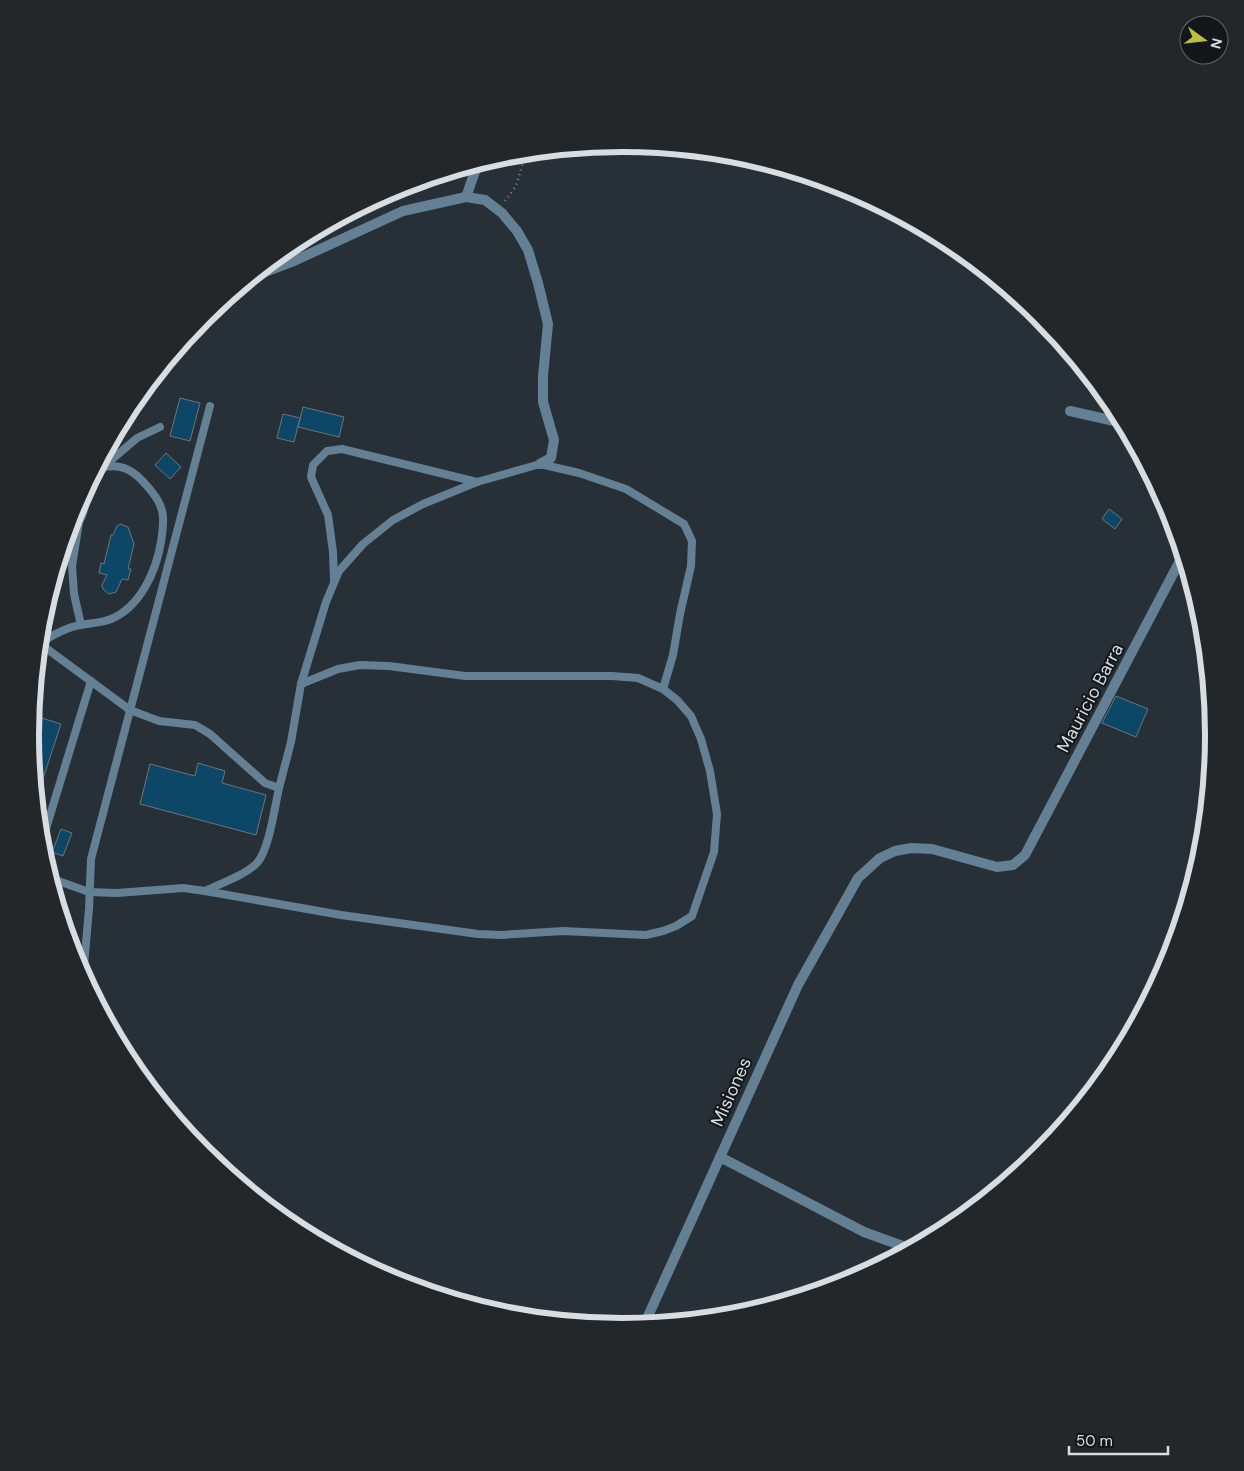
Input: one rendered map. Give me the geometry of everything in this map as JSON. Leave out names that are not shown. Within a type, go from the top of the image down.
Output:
[{"type":"street","points":[[466,197],[475,171]]},
{"type":"street","points":[[272,269],[403,211],[466,197],[485,200],[498,210],[517,231],[528,250],[548,324],[543,376],[543,402],[554,440],[550,458],[540,464]]},
{"type":"street","points":[[1070,411],[1113,421]]},
{"type":"street","name":"Mauricio Barra","points":[[1025,855],[1179,564]]},
{"type":"street","name":"Misiones","points":[[647,1318],[798,985],[858,878],[880,858],[895,851],[911,848],[932,849],[997,867],[1013,865],[1025,855]]},
{"type":"street","points":[[720,1156],[864,1232],[904,1246]]},
{"type":"lane","points":[[84,961],[91,860],[210,406]]},
{"type":"lane","points":[[108,461],[137,438],[160,427]]},
{"type":"lane","points":[[334,583],[334,552],[328,515],[311,478],[313,465],[327,450],[342,449],[477,482]]},
{"type":"lane","points":[[205,890],[242,873],[258,862],[266,844],[291,742],[300,684],[326,602],[339,571],[363,544],[393,520],[424,504],[477,482],[540,464],[579,473],[626,489],[684,524],[692,541],[691,566],[680,614],[674,655],[663,689]]},
{"type":"lane","points":[[47,639],[81,624],[94,624],[112,618],[128,609],[147,585],[159,554],[164,521],[160,501],[139,477],[120,467],[104,468]]},
{"type":"lane","points":[[79,524],[72,566],[74,594],[81,624]]},
{"type":"lane","points":[[46,647],[130,710],[159,722],[195,725],[210,734],[265,783],[279,788]]},
{"type":"lane","points":[[58,881],[89,892],[117,893],[183,888],[205,890],[341,916],[478,934],[502,935],[564,931],[646,935],[663,932],[692,916],[714,852],[717,814],[710,771],[695,724],[691,716],[677,700],[663,689],[638,678],[612,676],[465,676],[389,666],[360,665],[338,669],[300,684]]},
{"type":"lane","points":[[47,828],[91,681]]},
{"type":"path","points":[[498,210],[516,186],[524,161]]},
{"type":"building","points":[[180,398],[200,403],[190,441],[170,436]]},
{"type":"building","points":[[303,407],[344,417],[339,437],[298,427]]},
{"type":"building","points":[[283,414],[300,418],[294,442],[277,438]]},
{"type":"building","points":[[166,453],[181,467],[170,479],[155,465]]},
{"type":"building","points":[[1109,509],[1122,519],[1115,529],[1102,519]]},
{"type":"building","points":[[120,524],[128,527],[134,544],[128,569],[131,569],[128,580],[122,579],[116,592],[109,594],[103,589],[102,585],[107,575],[99,573],[101,563],[104,564],[111,535],[113,535]]},
{"type":"building","points":[[1116,696],[1148,709],[1136,737],[1102,723]]},
{"type":"building","points":[[39,717],[61,724],[41,784]]},
{"type":"building","points":[[198,763],[225,771],[222,783],[266,795],[256,835],[140,804],[150,764],[195,776]]},
{"type":"building","points":[[61,829],[72,833],[63,856],[52,852]]}]
